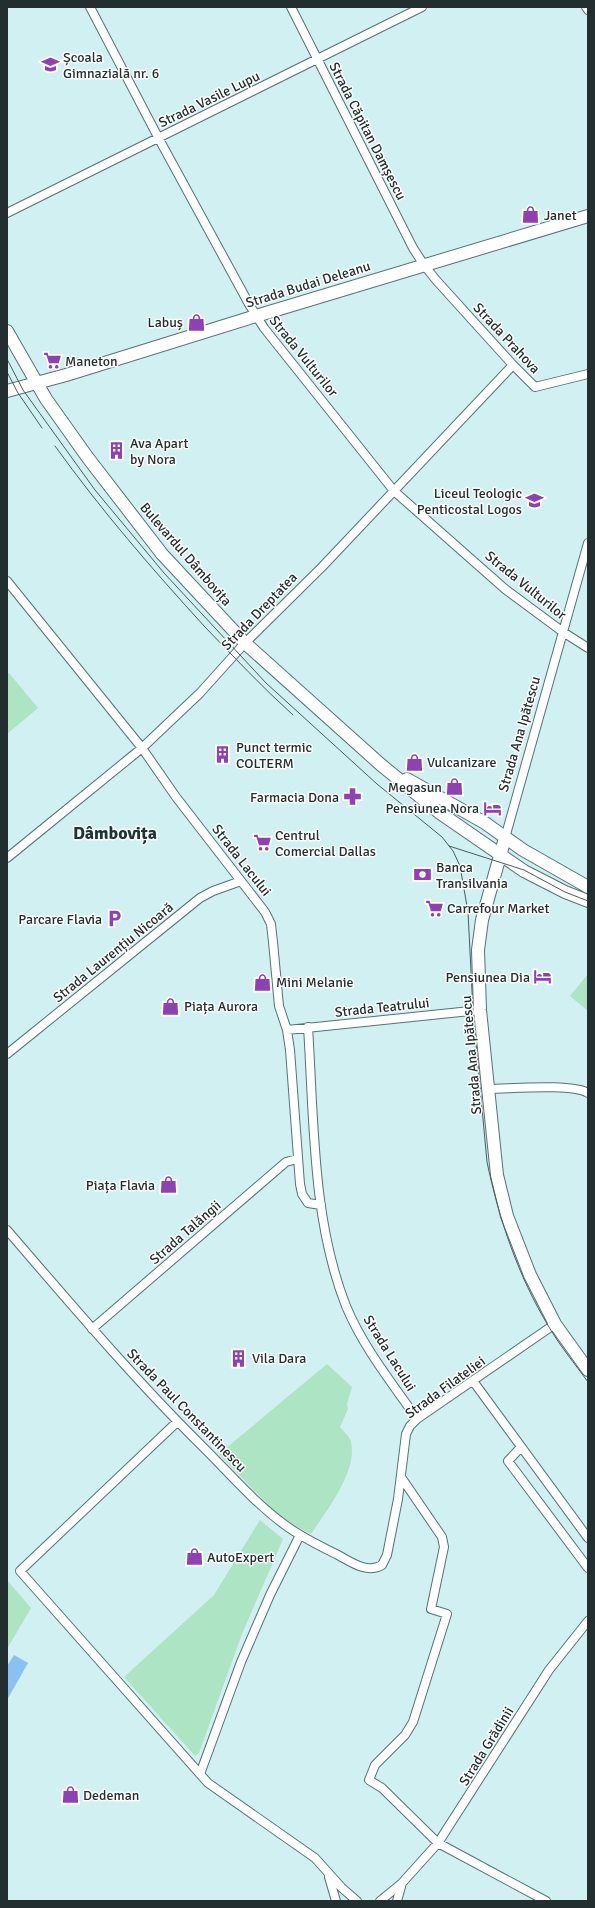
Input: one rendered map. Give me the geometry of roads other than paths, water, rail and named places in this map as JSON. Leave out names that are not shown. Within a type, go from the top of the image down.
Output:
[{"type":"main road","name":"Strada Budai Deleanu","points":[[7,391],[588,216]]},
{"type":"main road","name":"Bulevardul Dâmbovița","points":[[7,331],[36,383],[88,458],[162,554],[244,643],[380,764],[440,813],[524,871],[565,892],[588,901]]},
{"type":"main road","name":"Bulevardul Dâmbovița","points":[[380,764],[485,823],[523,850],[588,887]]},
{"type":"main road","name":"Strada Ana Ipătescu","points":[[505,838],[480,934],[478,950],[480,1010],[497,1175],[507,1216],[530,1275],[555,1324],[588,1370]]},
{"type":"street","name":"Strada Vulturilor","points":[[90,7],[159,139],[256,316],[394,491],[506,588],[563,632],[588,648]]},
{"type":"street","name":"Strada Căpitan Damșescu","points":[[291,7],[424,265]]},
{"type":"street","name":"Strada Vasile Lupu","points":[[7,213],[159,139],[422,7]]},
{"type":"street","name":"Strada Prahova","points":[[424,265],[513,365],[535,387],[588,374]]},
{"type":"street","name":"Strada Dreptatea","points":[[7,858],[142,748],[200,693],[244,643],[322,566],[513,365]]},
{"type":"street","name":"Strada Ana Ipătescu","points":[[505,838],[588,543]]},
{"type":"street","name":"Strada Lacului","points":[[7,581],[142,748],[176,797],[261,906],[270,924],[279,1006],[287,1030],[290,1050],[297,1159],[302,1194],[304,1200],[308,1203],[321,1205]]},
{"type":"street","name":"Strada Laurențiu Nicoară","points":[[7,1054],[200,898],[213,891],[241,881]]},
{"type":"street","name":"Strada Teatrului","points":[[287,1030],[480,1010]]},
{"type":"street","name":"Strada Lacului","points":[[308,1027],[319,1185],[321,1205],[331,1259],[347,1307],[362,1338],[417,1419]]},
{"type":"street","points":[[488,1089],[564,1088],[584,1090],[588,1093]]},
{"type":"street","name":"Strada Talăngii","points":[[92,1329],[286,1162],[297,1159]]},
{"type":"street","name":"Strada Paul Constantinescu","points":[[7,1230],[92,1329],[177,1422],[266,1510],[300,1535],[360,1566],[368,1569],[378,1567]]},
{"type":"street","name":"Strada Filateliei","points":[[378,1567],[385,1562],[387,1555],[401,1477],[406,1434],[410,1426],[417,1419],[555,1324]]},
{"type":"street","points":[[473,1381],[588,1538]]},
{"type":"street","points":[[177,1422],[20,1571],[208,1783],[315,1858],[328,1874],[357,1901]]},
{"type":"street","points":[[521,1447],[508,1461],[588,1568]]},
{"type":"street","points":[[401,1477],[442,1536],[444,1547],[431,1609],[447,1614],[414,1722],[405,1735],[375,1765],[369,1780],[382,1788],[438,1843],[546,1901]]},
{"type":"street","points":[[200,1774],[244,1656],[270,1595],[300,1535]]},
{"type":"street","name":"Strada Grădinii","points":[[380,1901],[402,1883],[438,1843],[549,1670],[588,1621]]},
{"type":"street","points":[[328,1874],[336,1901]]},
{"type":"street","name":"Strada Grădinii","points":[[397,1901],[402,1883]]},
{"type":"water","points":[[14,1655],[28,1663],[7,1700],[7,1666]]},
{"type":"tram line","points":[[7,359],[23,390],[95,490],[164,573],[266,683],[377,784],[442,837],[453,851],[460,866],[468,912],[473,1011],[487,1162],[497,1205],[511,1247],[538,1308],[553,1334],[588,1382]]},
{"type":"tram line","points":[[7,372],[18,393],[42,428]]},
{"type":"tram line","points":[[55,446],[72,470],[127,539],[237,661],[293,715]]},
{"type":"tram line","points":[[449,846],[524,870],[565,892],[588,901]]},
{"type":"place","name":"Școala Gimnazială nr. 6","points":[[50,65]]},
{"type":"place","name":"Janet","points":[[531,215]]},
{"type":"place","name":"Labuș","points":[[196,322]]},
{"type":"place","name":"Maneton","points":[[52,361]]},
{"type":"place","name":"Ava Apart by Nora","points":[[117,451]]},
{"type":"place","name":"Liceul Teologic Penticostal Logos","points":[[535,501]]},
{"type":"place","name":"Punct termic COLTERM","points":[[223,755]]},
{"type":"place","name":"Vulcanizare","points":[[414,762]]},
{"type":"place","name":"Megasun","points":[[455,787]]},
{"type":"place","name":"Farmacia Dona","points":[[352,797]]},
{"type":"place","name":"Pensiunea Nora","points":[[492,808]]},
{"type":"place","name":"Centrul Comercial Dallas","points":[[262,843]]},
{"type":"place","name":"Banca Transilvania","points":[[423,875]]},
{"type":"place","name":"Carrefour Market","points":[[434,908]]},
{"type":"place","name":"Parcare Flavia","points":[[115,919]]},
{"type":"place","name":"Pensiunea Dia","points":[[543,977]]},
{"type":"place","name":"Mini Melanie","points":[[263,982]]},
{"type":"place","name":"Piața Aurora","points":[[171,1006]]},
{"type":"place","name":"Piața Flavia","points":[[168,1185]]},
{"type":"place","name":"Vila Dara","points":[[239,1358]]},
{"type":"place","name":"AutoExpert","points":[[194,1557]]},
{"type":"place","name":"Dedeman","points":[[70,1795]]},
{"type":"district","name":"Dâmbovița","points":[[115,833]]}]
